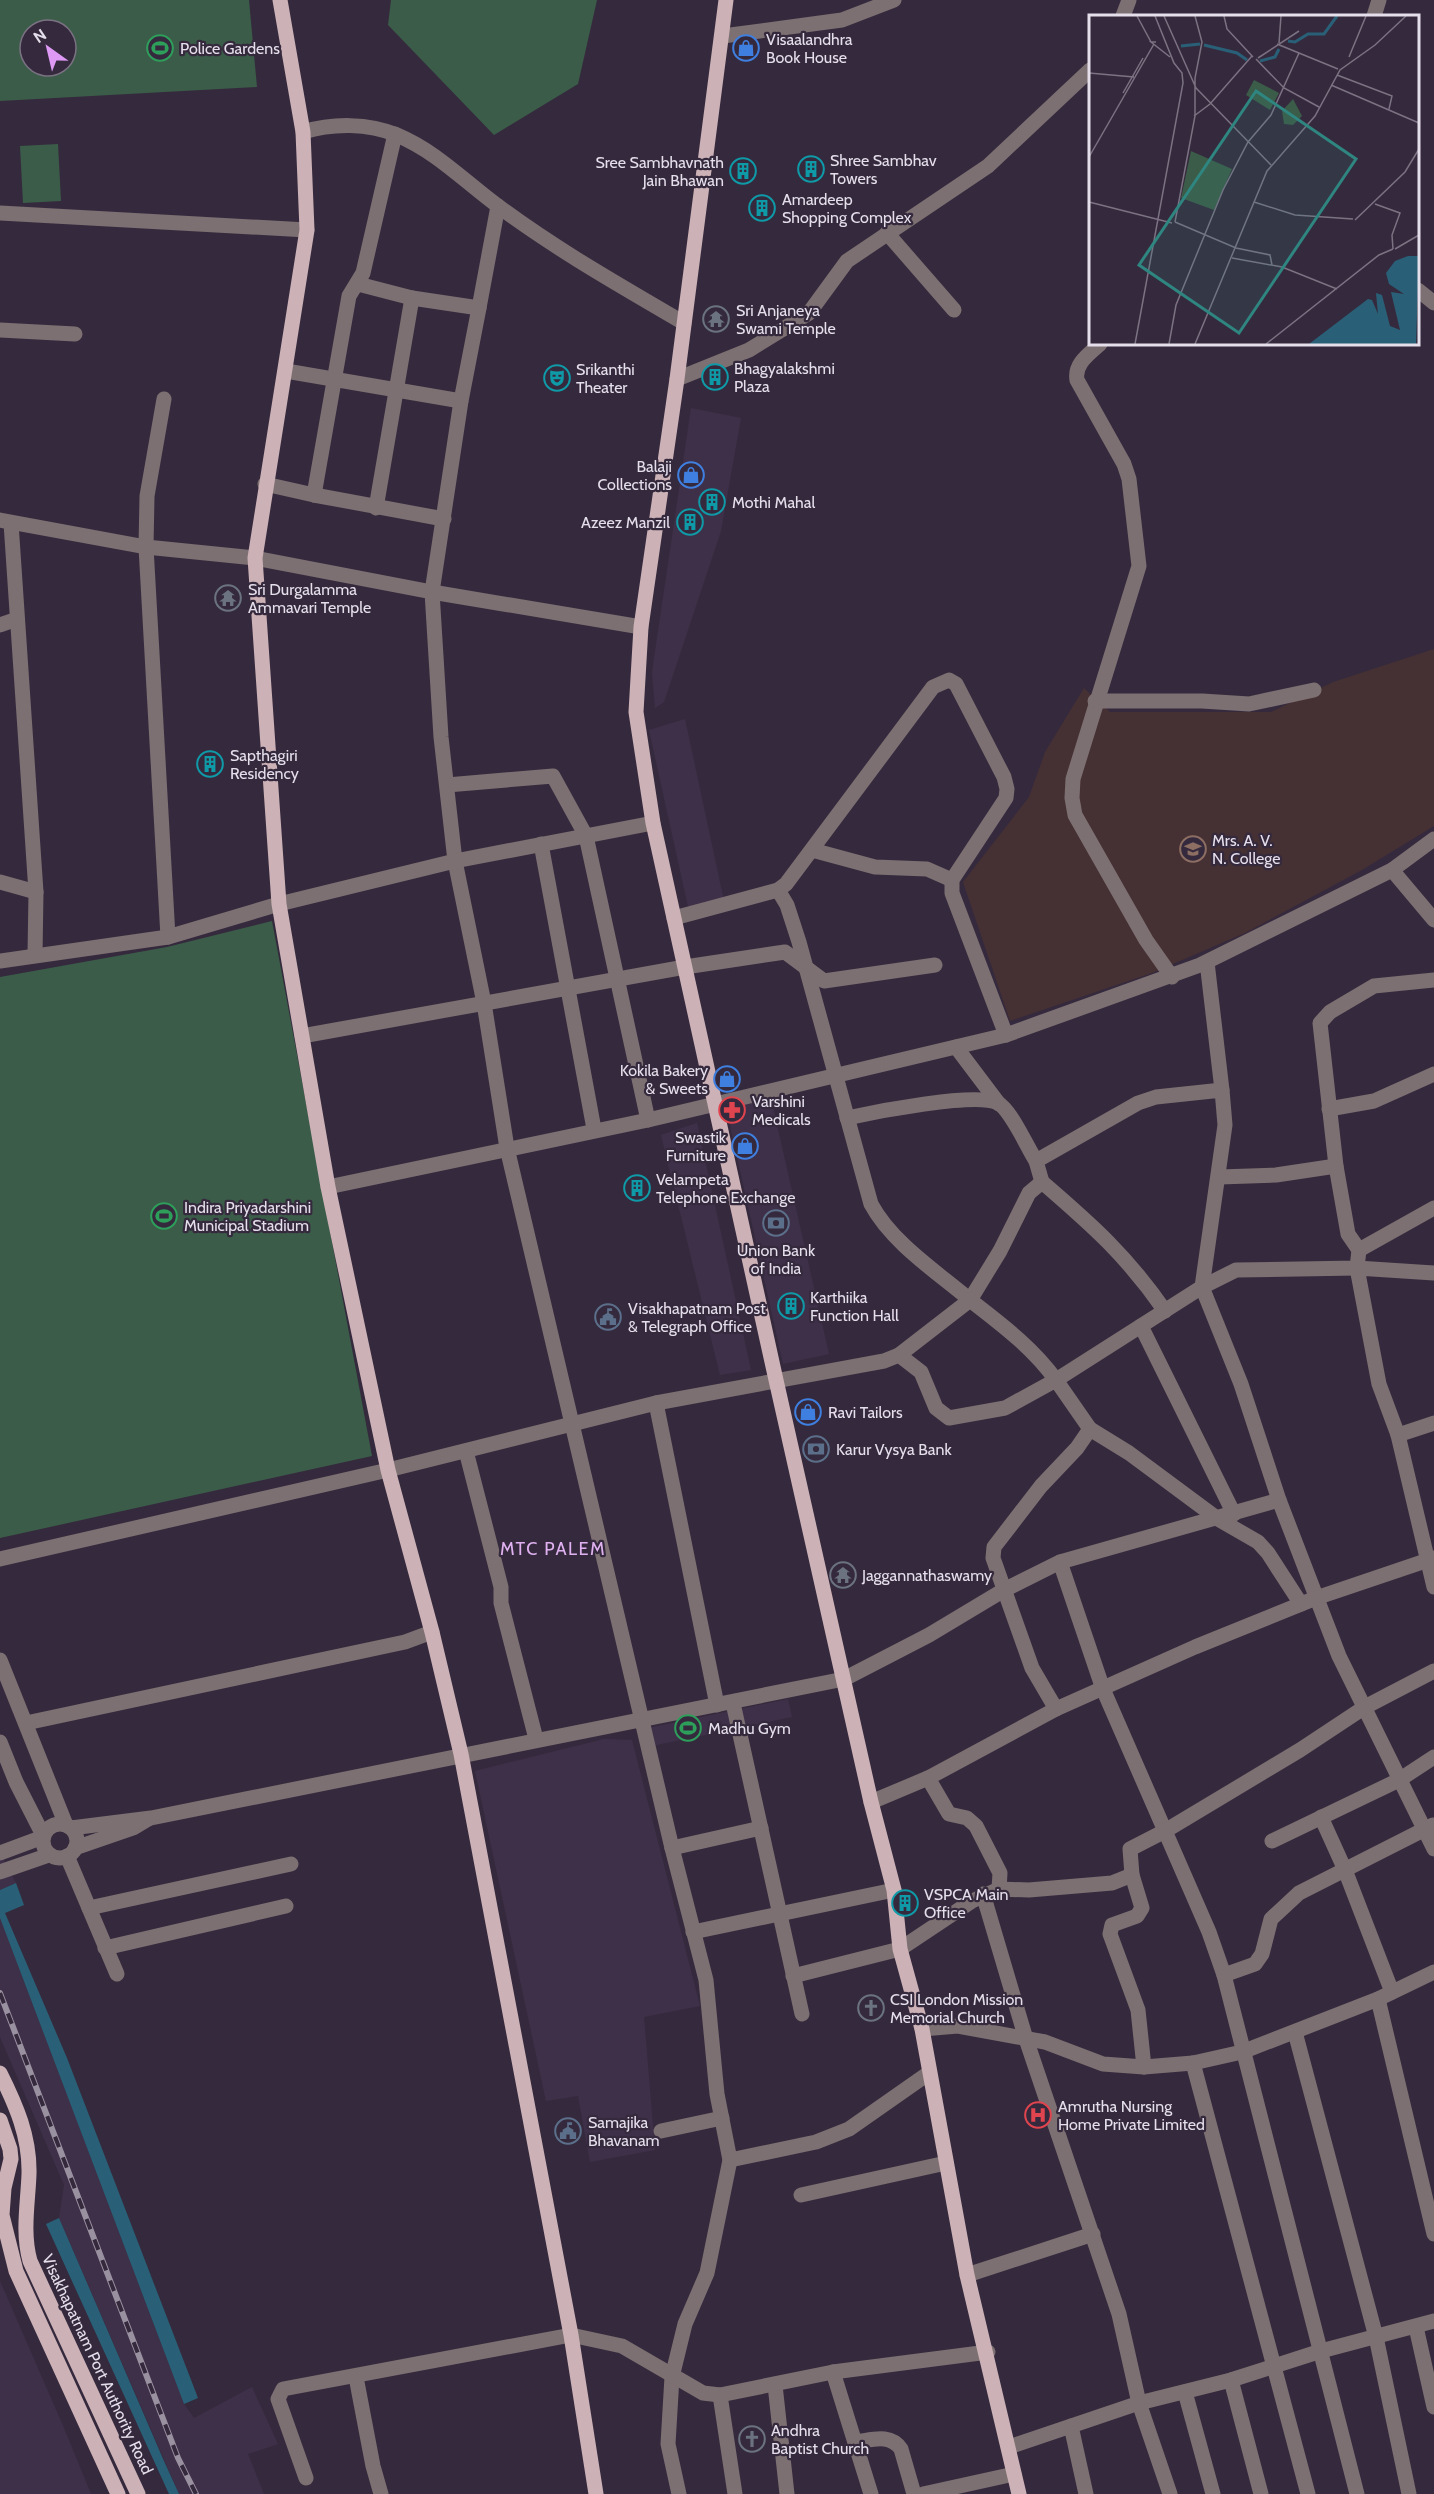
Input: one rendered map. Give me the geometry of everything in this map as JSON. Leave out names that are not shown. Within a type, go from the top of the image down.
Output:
[{"type":"main road","points":[[280,0],[303,132],[307,230],[255,558],[279,904],[328,1187],[388,1470],[432,1632],[461,1754],[571,2335],[597,2494]]},
{"type":"main road","points":[[726,0],[677,379],[641,627],[636,712],[653,823],[871,1802],[894,1890],[900,1949],[922,2029],[968,2274],[988,2352],[1019,2494]]},
{"type":"main road","name":"Visakhapatnam Port Authority Road","points":[[0,2073],[26,2136],[29,2173],[26,2229],[30,2261],[138,2494]]},
{"type":"main road","points":[[0,2120],[10,2149],[2,2206],[12,2258],[25,2293],[118,2494]]},
{"type":"street","points":[[723,36],[842,20],[894,0]]},
{"type":"street","points":[[1123,15],[1129,0]]},
{"type":"street","points":[[1374,15],[1379,0]]},
{"type":"street","points":[[677,379],[749,351],[809,313],[847,261],[988,166],[1089,71]]},
{"type":"street","points":[[303,132],[326,125],[353,125],[395,134],[438,156],[498,206],[585,265],[684,323]]},
{"type":"street","points":[[314,495],[336,382],[349,296],[366,262],[395,134]]},
{"type":"street","points":[[498,206],[461,401],[432,592],[447,785],[455,861],[484,1003],[507,1148],[672,1848],[706,1980],[717,2094],[730,2160],[707,2273],[685,2324],[672,2377],[668,2444],[679,2494]]},
{"type":"street","points":[[0,213],[307,230]]},
{"type":"street","points":[[887,233],[954,310]]},
{"type":"street","points":[[357,284],[412,298],[480,308]]},
{"type":"street","points":[[1419,291],[1434,303]]},
{"type":"street","points":[[376,508],[412,298]]},
{"type":"street","points":[[0,330],[75,334]]},
{"type":"street","points":[[1099,345],[1080,363],[1076,372],[1077,380],[1124,464],[1129,478],[1139,566],[1095,701],[1073,779],[1072,798],[1075,815],[1146,940],[1172,977]]},
{"type":"street","points":[[286,371],[336,382],[396,389],[461,401]]},
{"type":"street","points":[[164,399],[147,496],[146,548],[168,937]]},
{"type":"street","points":[[265,484],[376,508],[444,519]]},
{"type":"street","points":[[35,955],[36,892],[17,619],[6,521],[146,548],[255,558],[432,592],[641,627]]},
{"type":"street","points":[[0,625],[17,619]]},
{"type":"street","points":[[674,918],[778,890],[786,884],[933,687],[949,680],[956,684],[1008,789],[1006,798],[952,880],[952,893],[1006,1035]]},
{"type":"street","points":[[1095,701],[1202,701],[1249,704],[1314,690]]},
{"type":"street","points":[[447,785],[553,776],[586,836],[648,1120]]},
{"type":"street","points":[[0,961],[168,937],[279,904],[455,861],[653,823]]},
{"type":"street","points":[[328,1187],[594,1129],[648,1120],[1006,1035],[1172,977],[1207,962],[1392,870],[1434,839]]},
{"type":"street","points":[[540,844],[594,1129]]},
{"type":"street","points":[[812,850],[875,867],[927,869],[952,880]]},
{"type":"street","points":[[1392,870],[1434,920]]},
{"type":"street","points":[[0,882],[36,892]]},
{"type":"street","points":[[778,890],[787,905],[871,1204],[877,1215],[896,1237],[1040,1358],[1090,1429],[1130,1453],[1218,1519],[1258,1542],[1269,1553],[1301,1604]]},
{"type":"street","points":[[302,1036],[685,967],[785,952],[824,981],[935,965]]},
{"type":"street","points":[[1207,962],[1225,1118],[1202,1287],[1241,1384],[1278,1500],[1339,1656],[1399,1780],[1430,1827],[1434,1849]]},
{"type":"street","points":[[1359,1250],[1350,1241],[1348,1234],[1335,1166],[1319,1030],[1323,1017],[1374,986],[1434,980]]},
{"type":"street","points":[[956,1047],[1005,1109],[1036,1161],[1042,1182],[1103,1234],[1142,1277],[1165,1311]]},
{"type":"street","points":[[1329,1109],[1374,1101],[1434,1074]]},
{"type":"street","points":[[1036,1161],[1138,1103],[1156,1097],[1222,1090]]},
{"type":"street","points":[[847,1118],[911,1105],[990,1101],[999,1104]]},
{"type":"street","points":[[1218,1177],[1276,1175],[1335,1166]]},
{"type":"street","points":[[0,1558],[388,1470],[573,1425],[656,1402],[884,1361],[899,1355],[970,1300],[1000,1251],[1029,1193],[1042,1182]]},
{"type":"street","points":[[1359,1250],[1434,1208]]},
{"type":"street","points":[[1359,1250],[1357,1268],[1379,1384],[1398,1435],[1431,1559],[1434,1587]]},
{"type":"street","points":[[899,1355],[921,1372],[936,1408],[949,1418],[1005,1408],[1056,1380],[1202,1287],[1236,1270],[1357,1268],[1434,1273]]},
{"type":"street","points":[[1142,1326],[1234,1514]]},
{"type":"street","points":[[656,1402],[717,1706]]},
{"type":"street","points":[[1398,1435],[1434,1423]]},
{"type":"street","points":[[1056,1709],[1032,1668],[993,1558],[994,1548],[1041,1486],[1077,1448],[1090,1429]]},
{"type":"street","points":[[466,1451],[501,1587],[501,1603],[536,1739]]},
{"type":"street","points":[[0,1852],[43,1836],[55,1824],[69,1826],[151,1818],[642,1718],[734,1703],[844,1679],[928,1635],[1004,1590],[1060,1562],[1173,1528],[1218,1519],[1278,1500]]},
{"type":"street","points":[[871,1802],[928,1778],[1056,1709],[1195,1647],[1316,1598],[1431,1559]]},
{"type":"street","points":[[1060,1562],[1103,1689],[1209,1932],[1224,1975],[1357,2494]]},
{"type":"street","points":[[26,1723],[405,1642],[432,1632]]},
{"type":"street","points":[[0,1660],[69,1826],[76,1837],[71,1852],[89,1908],[117,1974]]},
{"type":"street","points":[[1144,2067],[1138,2010],[1110,1934],[1112,1925],[1137,1916],[1142,1908],[1132,1875],[1130,1849],[1165,1831],[1300,1750],[1365,1707],[1434,1671]]},
{"type":"street","points":[[734,1703],[802,2014]]},
{"type":"street","points":[[0,1742],[16,1782],[43,1836],[43,1847],[49,1855],[56,1858],[133,1828],[151,1818]]},
{"type":"street","points":[[1272,1841],[1399,1780],[1434,1757]]},
{"type":"street","points":[[928,1778],[949,1814],[967,1818],[976,1826],[1000,1873],[999,1889]]},
{"type":"street","points":[[1321,1817],[1346,1870],[1392,1992]]},
{"type":"street","points":[[1224,1975],[1255,1964],[1262,1954],[1271,1918],[1299,1893],[1430,1827]]},
{"type":"street","points":[[672,1848],[761,1828]]},
{"type":"street","points":[[0,1872],[49,1855]]},
{"type":"street","points":[[89,1908],[291,1864]]},
{"type":"street","points":[[794,1976],[900,1949],[984,1894],[999,1889],[1029,1890],[1112,1883],[1132,1875]]},
{"type":"street","points":[[693,1932],[894,1890]]},
{"type":"street","points":[[984,1894],[1026,2039],[1119,2313],[1139,2403],[1170,2494]]},
{"type":"street","points":[[105,1948],[286,1906]]},
{"type":"street","points":[[922,2029],[958,2026],[1045,2042],[1103,2064],[1144,2067],[1193,2064],[1242,2052],[1378,1999],[1434,1972]]},
{"type":"street","points":[[1378,1999],[1434,2231]]},
{"type":"street","points":[[1294,2032],[1376,2337],[1410,2494]]},
{"type":"street","points":[[1193,2064],[1308,2494]]},
{"type":"street","points":[[730,2160],[816,2142],[849,2129],[929,2073]]},
{"type":"street","points":[[661,2131],[722,2118]]},
{"type":"street","points":[[801,2195],[946,2163]]},
{"type":"street","points":[[968,2274],[1093,2234]]},
{"type":"street","points":[[1009,2447],[1139,2403],[1434,2321]]},
{"type":"street","points":[[1416,2327],[1434,2408]]},
{"type":"street","points":[[306,2478],[278,2399],[279,2393],[294,2386],[356,2377],[571,2335],[622,2346],[703,2393],[720,2395],[833,2372],[988,2352]]},
{"type":"street","points":[[833,2372],[871,2494]]},
{"type":"street","points":[[356,2377],[372,2466],[381,2494]]},
{"type":"street","points":[[1231,2379],[1261,2494]]},
{"type":"street","points":[[775,2385],[787,2494]]},
{"type":"street","points":[[1185,2392],[1213,2494]]},
{"type":"street","points":[[720,2395],[735,2494]]},
{"type":"street","points":[[1071,2426],[1086,2494]]},
{"type":"street","points":[[855,2442],[886,2438],[896,2443],[901,2449],[914,2494]]},
{"type":"street","points":[[923,2494],[1014,2474]]},
{"type":"shaded area","points":[[691,408],[741,418],[721,531],[664,702],[655,708],[652,672]]},
{"type":"shaded area","name":"Mrs. A. V. N. College","points":[[1434,649],[1434,826],[1362,870],[1245,933],[1152,973],[1010,1021],[963,882],[1029,797],[1045,752],[1084,688],[1110,712],[1271,712],[1333,682]]},
{"type":"shaded area","points":[[685,719],[724,901],[689,911],[649,730]]},
{"type":"shaded area","points":[[770,1094],[829,1354],[783,1364],[726,1107]]},
{"type":"shaded area","points":[[697,1123],[751,1370],[720,1375],[661,1135]]},
{"type":"shaded area","points":[[788,1699],[792,1717],[652,1746],[648,1728]]},
{"type":"shaded area","points":[[604,1739],[632,1740],[700,2006],[644,2017],[655,2150],[590,2162],[578,2096],[546,2101],[475,1771]]},
{"type":"shaded area","points":[[0,1853],[16,1883],[0,1890]]},
{"type":"shaded area","points":[[0,1918],[184,2404],[194,2418],[252,2387],[278,2444],[248,2454],[264,2494],[179,2494],[59,2218],[64,2185],[0,2037]]},
{"type":"shaded area","points":[[0,2281],[64,2428],[91,2494],[0,2494]]},
{"type":"green space","name":"Police Gardens","points":[[0,0],[249,0],[257,87],[0,101]]},
{"type":"green space","points":[[391,0],[597,0],[578,84],[494,135],[388,25]]},
{"type":"green space","points":[[58,144],[61,201],[23,203],[20,146]]},
{"type":"green space","name":"Indira Priyadarshini Municipal Stadium","points":[[272,921],[372,1456],[0,1538],[0,977],[167,947]]},
{"type":"water","points":[[16,1883],[24,1905],[5,1913],[67,2058],[198,2398],[184,2404],[0,1918],[0,1890]]},
{"type":"water","points":[[59,2218],[179,2494],[169,2494],[46,2224]]},
{"type":"railway","points":[[0,1993],[178,2458],[196,2494]]},
{"type":"place","name":"Police Gardens","points":[[160,48]]},
{"type":"place","name":"Visaalandhra Book House","points":[[746,48]]},
{"type":"place","name":"Shree Sambhav Towers","points":[[811,169]]},
{"type":"place","name":"Sree Sambhavnath Jain Bhawan","points":[[743,171]]},
{"type":"place","name":"Amardeep Shopping Complex","points":[[762,208]]},
{"type":"place","name":"Sri Anjaneya Swami Temple","points":[[716,319]]},
{"type":"place","name":"Bhagyalakshmi Plaza","points":[[715,377]]},
{"type":"place","name":"Srikanthi Theater","points":[[557,378]]},
{"type":"place","name":"Balaji Collections","points":[[691,475]]},
{"type":"place","name":"Mothi Mahal","points":[[712,502]]},
{"type":"place","name":"Azeez Manzil","points":[[690,522]]},
{"type":"place","name":"Sri Durgalamma Ammavari Temple","points":[[228,598]]},
{"type":"place","name":"Sapthagiri Residency","points":[[210,764]]},
{"type":"place","name":"Mrs. A. V. N. College","points":[[1193,849]]},
{"type":"place","name":"Kokila Bakery & Sweets","points":[[727,1079]]},
{"type":"place","name":"Varshini Medicals","points":[[732,1110]]},
{"type":"place","name":"Swastik Furniture","points":[[745,1146]]},
{"type":"place","name":"Velampeta Telephone Exchange","points":[[637,1188]]},
{"type":"place","name":"Indira Priyadarshini Municipal Stadium","points":[[164,1216]]},
{"type":"place","name":"Union Bank of India","points":[[776,1223]]},
{"type":"place","name":"Karthiika Function Hall","points":[[791,1306]]},
{"type":"place","name":"Visakhapatnam Post & Telegraph Office","points":[[608,1317]]},
{"type":"place","name":"Ravi Tailors","points":[[808,1412]]},
{"type":"place","name":"Karur Vysya Bank","points":[[816,1449]]},
{"type":"place","name":"Jaggannathaswamy","points":[[843,1575]]},
{"type":"place","name":"Madhu Gym","points":[[688,1728]]},
{"type":"place","name":"VSPCA Main Office","points":[[905,1903]]},
{"type":"place","name":"CSI London Mission Memorial Church","points":[[871,2008]]},
{"type":"place","name":"Amrutha Nursing Home Private Limited","points":[[1038,2115]]},
{"type":"place","name":"Samajika Bhavanam","points":[[568,2131]]},
{"type":"place","name":"Andhra Baptist Church","points":[[752,2439]]},
{"type":"district","name":"MTC PALEM","points":[[553,1549]]}]
